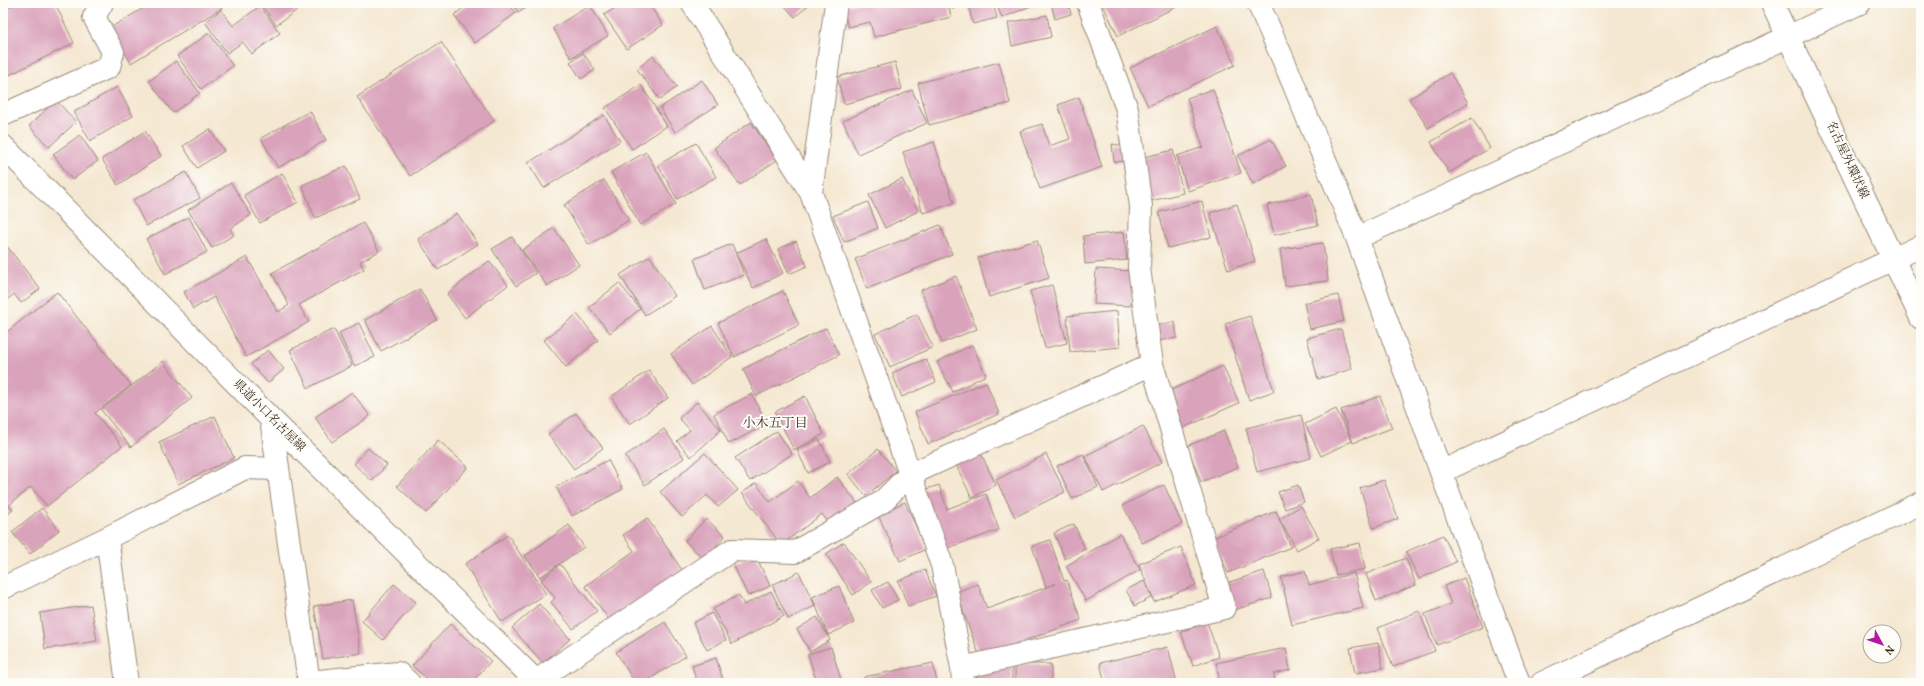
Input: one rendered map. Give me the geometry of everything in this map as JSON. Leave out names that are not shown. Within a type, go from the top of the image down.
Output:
[{"type":"street","points":[[3,115],[109,67],[113,52],[94,17],[102,3]]},
{"type":"street","points":[[692,3],[811,193],[909,475],[942,565],[963,676],[1224,608],[1152,364],[1139,268],[1141,206],[1127,109],[1088,3]]},
{"type":"street","points":[[811,193],[836,3]]},
{"type":"street","points":[[1258,3],[1286,66],[1357,238],[1519,683]]},
{"type":"street","name":"名古屋外環状線","points":[[1772,3],[1921,318]]},
{"type":"street","points":[[1357,238],[1860,3]]},
{"type":"street","name":"県道小口名古屋線","points":[[3,146],[271,419],[537,682]]},
{"type":"street","points":[[1441,472],[1921,246]]},
{"type":"street","points":[[537,682],[732,550],[795,552],[882,502],[909,475],[1152,364]]},
{"type":"street","points":[[271,419],[309,683],[398,673],[408,683]]},
{"type":"street","points":[[3,588],[107,538],[245,468],[278,469]]},
{"type":"street","points":[[1542,683],[1921,503]]},
{"type":"street","points":[[107,538],[127,683]]},
{"type":"building","points":[[18,3],[55,3],[74,43],[3,78],[3,10]]},
{"type":"building","points":[[152,3],[219,3],[222,8],[131,63],[110,28]]},
{"type":"building","points":[[260,3],[307,3],[276,25]]},
{"type":"building","points":[[470,3],[508,3],[516,13],[475,43],[454,15]]},
{"type":"building","points":[[512,3],[534,3],[518,13]]},
{"type":"building","points":[[623,3],[648,3],[663,25],[627,49],[604,15]]},
{"type":"building","points":[[782,3],[811,3],[795,17]]},
{"type":"building","points":[[858,3],[948,3],[951,17],[874,37],[870,22],[848,27],[843,7]]},
{"type":"building","points":[[950,3],[993,3],[997,18],[973,24],[968,4],[952,9]]},
{"type":"building","points":[[996,3],[1038,3],[1002,18]]},
{"type":"building","points":[[1051,3],[1068,3],[1071,14],[1055,19]]},
{"type":"building","points":[[1102,3],[1174,3],[1176,7],[1118,36]]},
{"type":"building","points":[[590,5],[608,36],[571,58],[553,28]]},
{"type":"building","points":[[260,6],[280,33],[252,54],[243,42],[227,53],[205,22],[221,10],[233,26]]},
{"type":"building","points":[[1047,15],[1051,37],[1012,46],[1008,23]]},
{"type":"building","points":[[1217,26],[1235,65],[1148,106],[1130,68]]},
{"type":"building","points":[[209,33],[233,66],[201,89],[177,56]]},
{"type":"building","points":[[441,42],[494,121],[410,176],[357,97]]},
{"type":"building","points":[[583,53],[595,70],[581,79],[570,62]]},
{"type":"building","points":[[653,56],[677,87],[660,100],[637,69]]},
{"type":"building","points":[[176,61],[200,93],[173,113],[149,81]]},
{"type":"building","points":[[895,62],[902,89],[844,104],[837,77]]},
{"type":"building","points":[[999,62],[1010,103],[929,125],[918,83]]},
{"type":"building","points":[[1450,73],[1468,103],[1428,128],[1409,99]]},
{"type":"building","points":[[702,80],[718,105],[675,132],[660,108]]},
{"type":"building","points":[[641,85],[667,126],[632,149],[605,108]]},
{"type":"building","points":[[117,87],[133,116],[90,141],[74,112]]},
{"type":"building","points":[[1213,89],[1241,173],[1188,191],[1177,156],[1203,147],[1187,98]]},
{"type":"building","points":[[912,90],[927,123],[858,154],[843,121]]},
{"type":"building","points":[[1079,97],[1102,167],[1040,189],[1020,131],[1042,124],[1049,146],[1070,139],[1058,105]]},
{"type":"building","points":[[56,100],[76,122],[49,147],[29,126]]},
{"type":"building","points":[[310,111],[326,140],[278,168],[261,138]]},
{"type":"building","points":[[604,115],[620,141],[544,188],[528,163]]},
{"type":"building","points":[[1472,118],[1490,148],[1449,173],[1431,142]]},
{"type":"building","points":[[751,122],[777,160],[740,185],[714,148]]},
{"type":"building","points":[[210,129],[224,151],[197,168],[183,146]]},
{"type":"building","points":[[145,131],[161,156],[118,185],[102,159]]},
{"type":"building","points":[[80,135],[98,161],[72,180],[53,154]]},
{"type":"building","points":[[1271,139],[1286,166],[1253,184],[1238,156]]},
{"type":"building","points":[[934,142],[954,203],[923,213],[903,152]]},
{"type":"building","points":[[696,143],[716,177],[677,199],[658,165]]},
{"type":"building","points":[[1112,144],[1124,146],[1126,161],[1114,162]]},
{"type":"building","points":[[1173,150],[1183,193],[1151,201],[1140,158]]},
{"type":"building","points":[[646,152],[676,204],[640,225],[611,172]]},
{"type":"building","points":[[346,166],[360,199],[315,218],[302,185]]},
{"type":"building","points":[[186,172],[200,198],[146,226],[133,200]]},
{"type":"building","points":[[282,173],[298,202],[260,223],[244,195]]},
{"type":"building","points":[[902,179],[918,211],[885,228],[869,195]]},
{"type":"building","points":[[604,180],[629,220],[589,245],[564,205]]},
{"type":"building","points":[[231,183],[251,215],[230,229],[234,235],[212,248],[188,210]]},
{"type":"building","points":[[1311,194],[1318,225],[1274,235],[1267,205]]},
{"type":"building","points":[[1202,201],[1211,237],[1168,248],[1159,212]]},
{"type":"building","points":[[868,202],[878,228],[844,242],[833,216]]},
{"type":"building","points":[[1237,204],[1255,261],[1228,270],[1210,213]]},
{"type":"building","points":[[457,213],[478,244],[438,270],[418,239]]},
{"type":"building","points":[[189,217],[207,252],[165,274],[146,239]]},
{"type":"building","points":[[363,223],[379,251],[360,262],[364,269],[299,305],[309,322],[246,357],[214,297],[193,309],[184,292],[247,257],[278,312],[289,305],[272,273]]},
{"type":"building","points":[[940,225],[952,254],[867,289],[855,259]]},
{"type":"building","points":[[554,228],[579,265],[547,286],[522,250]]},
{"type":"building","points":[[1124,232],[1127,260],[1085,264],[1083,236]]},
{"type":"building","points":[[512,237],[536,273],[516,286],[492,249]]},
{"type":"building","points":[[766,239],[783,273],[753,288],[736,253]]},
{"type":"building","points":[[1037,240],[1049,278],[989,297],[978,258]]},
{"type":"building","points":[[3,241],[40,289],[21,303],[14,294],[3,303]]},
{"type":"building","points":[[796,241],[807,266],[789,274],[778,249]]},
{"type":"building","points":[[1323,243],[1328,281],[1285,286],[1280,249]]},
{"type":"building","points":[[732,244],[744,275],[705,290],[694,259]]},
{"type":"building","points":[[650,256],[675,296],[645,315],[620,275]]},
{"type":"building","points":[[489,261],[508,285],[465,318],[447,294]]},
{"type":"building","points":[[1096,269],[1133,271],[1131,306],[1094,304]]},
{"type":"building","points":[[956,276],[977,329],[942,343],[921,290]]},
{"type":"building","points":[[619,283],[640,309],[610,333],[589,307]]},
{"type":"building","points":[[1052,285],[1067,343],[1045,348],[1030,291]]},
{"type":"building","points":[[420,289],[437,320],[381,351],[365,320]]},
{"type":"building","points":[[783,291],[799,325],[734,357],[718,323]]},
{"type":"building","points":[[57,292],[131,385],[95,413],[122,446],[47,506],[31,487],[9,505],[13,510],[3,518],[3,335]]},
{"type":"building","points":[[1338,295],[1344,321],[1310,329],[1304,303]]},
{"type":"building","points":[[1117,311],[1120,347],[1070,352],[1067,316]]},
{"type":"building","points":[[577,314],[598,340],[566,367],[544,340]]},
{"type":"building","points":[[917,314],[933,347],[890,367],[875,334]]},
{"type":"building","points":[[1250,316],[1274,391],[1249,400],[1225,324]]},
{"type":"building","points":[[1175,322],[1177,338],[1151,342],[1149,326]]},
{"type":"building","points":[[359,323],[375,357],[354,366],[339,333]]},
{"type":"building","points":[[712,326],[732,357],[692,385],[671,354]]},
{"type":"building","points":[[826,328],[839,355],[756,396],[743,369]]},
{"type":"building","points":[[334,329],[352,366],[308,388],[290,350]]},
{"type":"building","points":[[1341,329],[1352,369],[1318,379],[1307,338]]},
{"type":"building","points":[[972,345],[986,375],[953,392],[937,362]]},
{"type":"building","points":[[268,350],[284,369],[268,383],[251,364]]},
{"type":"building","points":[[926,359],[936,382],[902,397],[892,373]]},
{"type":"building","points":[[163,361],[192,398],[131,447],[101,410]]},
{"type":"building","points":[[1223,366],[1239,403],[1179,430],[1163,394]]},
{"type":"building","points":[[649,370],[668,398],[630,424],[611,397]]},
{"type":"building","points":[[986,382],[999,414],[928,444],[915,412]]},
{"type":"building","points":[[352,392],[370,416],[332,442],[315,417]]},
{"type":"building","points":[[752,394],[767,424],[729,444],[714,414]]},
{"type":"building","points":[[805,396],[824,434],[794,450],[775,412]]},
{"type":"building","points":[[1380,396],[1392,428],[1353,443],[1341,410]]},
{"type":"building","points":[[697,402],[721,430],[691,457],[677,441],[690,430],[679,418]]},
{"type":"building","points":[[1336,409],[1352,441],[1321,456],[1305,424]]},
{"type":"building","points":[[576,413],[603,448],[574,469],[548,434]]},
{"type":"building","points":[[1301,415],[1311,458],[1257,472],[1246,428]]},
{"type":"building","points":[[215,416],[234,458],[178,484],[159,442]]},
{"type":"building","points":[[1143,426],[1162,462],[1103,492],[1085,456]]},
{"type":"building","points":[[664,429],[684,458],[645,485],[625,456]]},
{"type":"building","points":[[777,431],[792,454],[750,481],[735,458]]},
{"type":"building","points":[[1224,431],[1238,467],[1201,482],[1187,446]]},
{"type":"building","points":[[819,439],[830,462],[808,473],[797,450]]},
{"type":"building","points":[[438,440],[468,467],[426,513],[397,486]]},
{"type":"building","points":[[978,447],[996,485],[972,498],[953,459]]},
{"type":"building","points":[[368,448],[387,465],[372,481],[354,464]]},
{"type":"building","points":[[878,449],[896,471],[866,496],[848,474]]},
{"type":"building","points":[[705,453],[738,490],[718,507],[707,495],[682,517],[660,492]]},
{"type":"building","points":[[1046,454],[1065,492],[1015,517],[996,480]]},
{"type":"building","points":[[1083,454],[1098,487],[1072,499],[1057,466]]},
{"type":"building","points":[[608,460],[623,489],[572,516],[556,487]]},
{"type":"building","points":[[837,477],[857,503],[830,524],[822,514],[781,545],[742,493],[756,483],[770,502],[798,481],[810,498]]},
{"type":"building","points":[[1384,480],[1398,519],[1373,528],[1360,488]]},
{"type":"building","points":[[939,485],[947,509],[986,494],[999,530],[942,550],[921,491]]},
{"type":"building","points":[[1164,485],[1182,524],[1142,543],[1123,505]]},
{"type":"building","points":[[1298,485],[1304,502],[1285,509],[1278,492]]},
{"type":"building","points":[[905,502],[926,549],[900,561],[878,515]]},
{"type":"building","points":[[1301,506],[1319,538],[1297,550],[1279,519]]},
{"type":"building","points":[[42,508],[59,530],[30,554],[12,532]]},
{"type":"building","points":[[1276,511],[1291,547],[1228,573],[1213,538]]},
{"type":"building","points":[[647,518],[682,570],[610,621],[585,586],[634,551],[623,535]]},
{"type":"building","points":[[706,519],[725,536],[704,559],[685,541]]},
{"type":"building","points":[[1074,524],[1085,549],[1065,559],[1054,533]]},
{"type":"building","points":[[569,525],[584,547],[540,577],[525,556]]},
{"type":"building","points":[[1120,534],[1140,570],[1086,601],[1066,566]]},
{"type":"building","points":[[508,535],[546,594],[502,622],[465,564]]},
{"type":"building","points":[[1443,535],[1456,562],[1419,579],[1406,552]]},
{"type":"building","points":[[1050,540],[1064,581],[1067,580],[1081,620],[980,657],[956,592],[978,584],[987,609],[1055,584],[1046,587],[1032,546]]},
{"type":"building","points":[[844,542],[871,582],[853,595],[826,554]]},
{"type":"building","points":[[1360,543],[1365,569],[1336,575],[1330,549]]},
{"type":"building","points":[[1181,547],[1196,585],[1154,602],[1139,564]]},
{"type":"building","points":[[755,554],[770,586],[748,596],[733,564]]},
{"type":"building","points":[[1406,558],[1416,585],[1376,601],[1366,574]]},
{"type":"building","points":[[560,564],[597,611],[573,629],[551,602],[555,598],[541,580]]},
{"type":"building","points":[[925,570],[936,596],[908,606],[898,581]]},
{"type":"building","points":[[1264,571],[1272,598],[1228,612],[1220,585]]},
{"type":"building","points":[[1305,571],[1309,585],[1354,573],[1363,608],[1292,625],[1281,577]]},
{"type":"building","points":[[799,572],[815,606],[788,619],[772,585]]},
{"type":"building","points":[[1464,578],[1483,627],[1437,645],[1425,614],[1451,604],[1444,586]]},
{"type":"building","points":[[1144,581],[1152,597],[1135,606],[1126,590]]},
{"type":"building","points":[[888,582],[898,600],[882,608],[872,590]]},
{"type":"building","points":[[394,584],[416,602],[383,640],[362,621]]},
{"type":"building","points":[[839,586],[854,623],[828,635],[812,597]]},
{"type":"building","points":[[771,591],[784,616],[732,644],[713,609],[739,595],[744,605]]},
{"type":"building","points":[[352,600],[361,653],[323,659],[314,606]]},
{"type":"building","points":[[539,604],[570,639],[543,663],[512,628]]},
{"type":"building","points":[[91,605],[97,641],[45,649],[40,613]]},
{"type":"building","points":[[1419,611],[1435,651],[1393,667],[1378,628]]},
{"type":"building","points":[[712,613],[726,640],[707,650],[693,623]]},
{"type":"building","points":[[817,617],[830,640],[810,652],[797,629]]},
{"type":"building","points":[[665,622],[686,656],[643,683],[635,683],[616,652]]},
{"type":"building","points":[[1207,622],[1219,657],[1193,666],[1181,632]]},
{"type":"building","points":[[450,624],[491,661],[471,683],[432,683],[412,666]]},
{"type":"building","points":[[3,635],[6,644],[3,645]]},
{"type":"building","points":[[1378,643],[1383,668],[1355,673],[1350,648]]},
{"type":"building","points":[[831,647],[842,683],[817,683],[808,654]]},
{"type":"building","points":[[1168,647],[1177,683],[1105,683],[1100,663]]},
{"type":"building","points":[[1286,648],[1290,670],[1274,674],[1275,683],[1220,683],[1216,663]]},
{"type":"building","points":[[716,658],[724,683],[697,683],[692,666]]},
{"type":"building","points":[[933,663],[937,683],[865,683],[864,677]]},
{"type":"building","points":[[1015,664],[1051,664],[1051,683],[1015,683]]},
{"type":"building","points":[[1012,667],[1012,683],[977,683],[977,668]]},
{"type":"district","name":"小木五丁目","points":[[775,424]]}]
